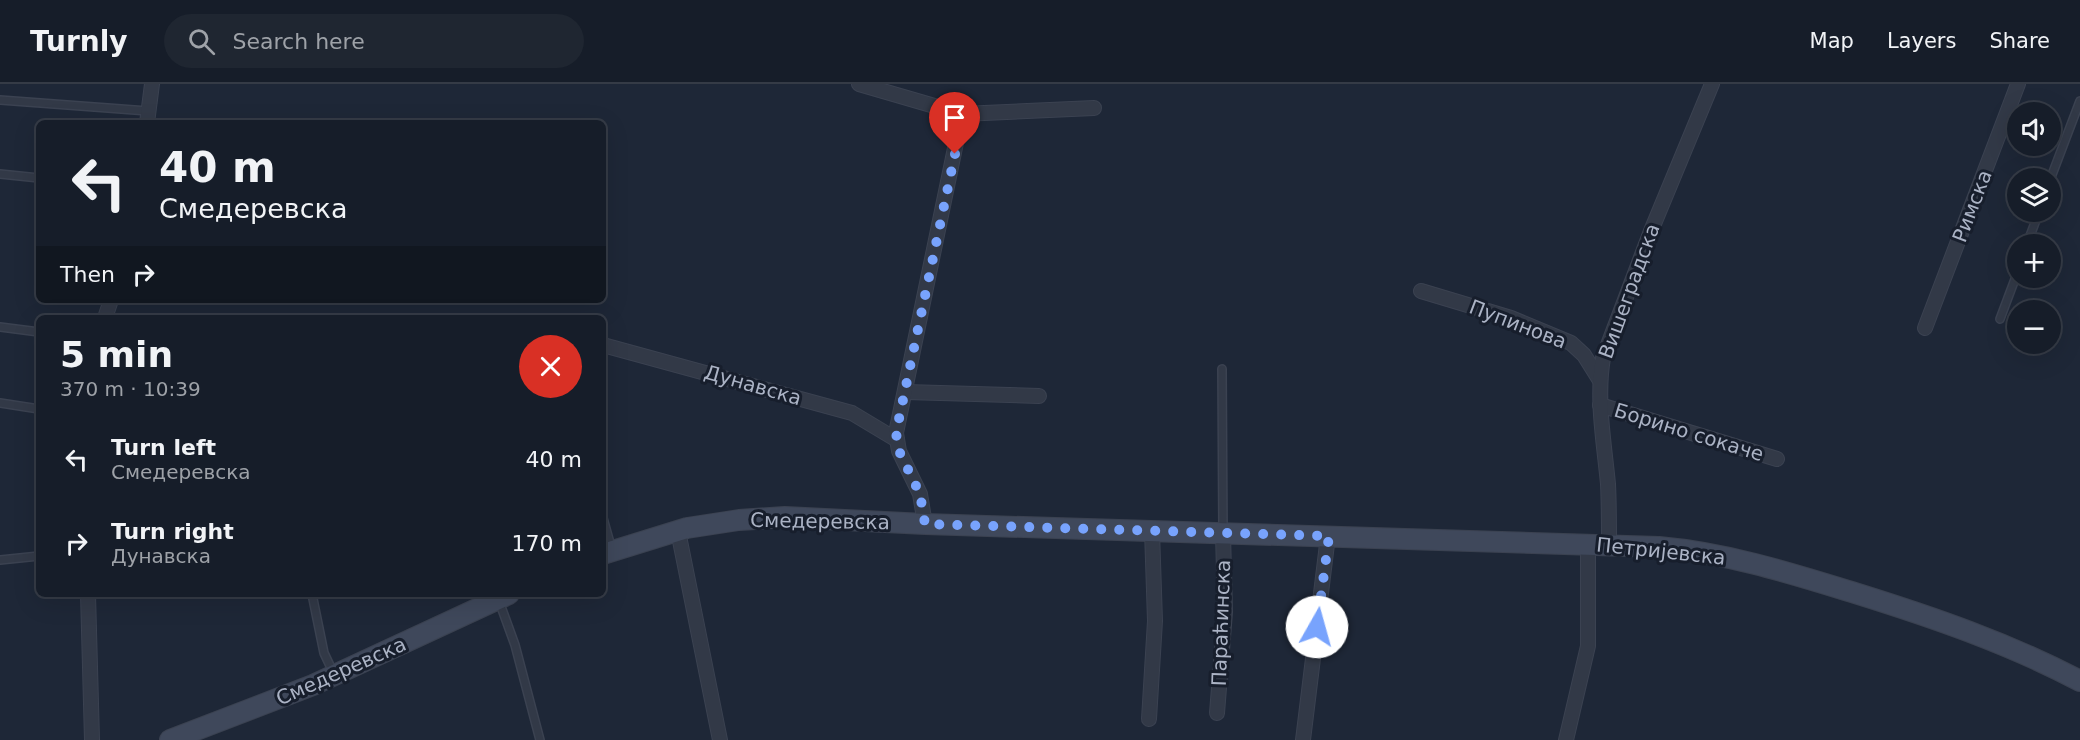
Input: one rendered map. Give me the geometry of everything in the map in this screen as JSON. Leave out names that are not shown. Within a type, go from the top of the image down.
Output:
[{"type":"main road","name":"Смедеревска","points":[[608,552],[678,531],[739,520],[785,517],[925,524],[1329,536]]},
{"type":"main road","name":"Петријевска","points":[[1329,536],[1609,544],[1684,549],[1750,561],[1972,633],[2040,660],[2080,681]]},
{"type":"main road","name":"Смедеревска","points":[[171,740],[334,676],[501,597]]},
{"type":"street","points":[[148,117],[152,84]]},
{"type":"street","points":[[859,84],[962,114],[1094,108]]},
{"type":"street","name":"Вишеградска","points":[[1609,544],[1608,488],[1599,379],[1603,357],[1627,292],[1712,84]]},
{"type":"street","name":"Римска","points":[[1925,327],[2018,84]]},
{"type":"street","points":[[925,524],[920,494],[897,440],[962,114]]},
{"type":"street","name":"Пупинова","points":[[1421,291],[1511,318],[1571,344],[1584,355],[1599,379]]},
{"type":"street","name":"Дунавска","points":[[606,346],[688,366],[852,413],[897,440]]},
{"type":"street","points":[[906,392],[1039,396]]},
{"type":"street","name":"Борино сокаче","points":[[1600,405],[1777,459]]},
{"type":"street","points":[[678,531],[720,740]]},
{"type":"street","points":[[1149,718],[1155,621],[1152,531]]},
{"type":"street","name":"Параћинска","points":[[1217,713],[1225,612],[1223,534]]},
{"type":"street","points":[[1303,740],[1329,536]]},
{"type":"street","points":[[1566,740],[1588,646],[1588,544]]},
{"type":"street","points":[[88,597],[92,740]]},
{"type":"lane","points":[[0,100],[148,117]]},
{"type":"lane","points":[[2055,168],[2080,101]]},
{"type":"lane","points":[[0,174],[36,178]]},
{"type":"lane","points":[[2000,319],[2012,288]]},
{"type":"lane","points":[[0,327],[36,332]]},
{"type":"lane","points":[[1222,369],[1223,534]]},
{"type":"lane","points":[[0,403],[36,409]]},
{"type":"lane","points":[[0,560],[36,556]]},
{"type":"lane","points":[[313,597],[324,653],[334,676]]},
{"type":"lane","points":[[503,597],[540,740]]},
{"type":"route","points":[[955,154],[896,433],[899,451],[920,494],[925,524],[1329,536],[1317,627]]}]
